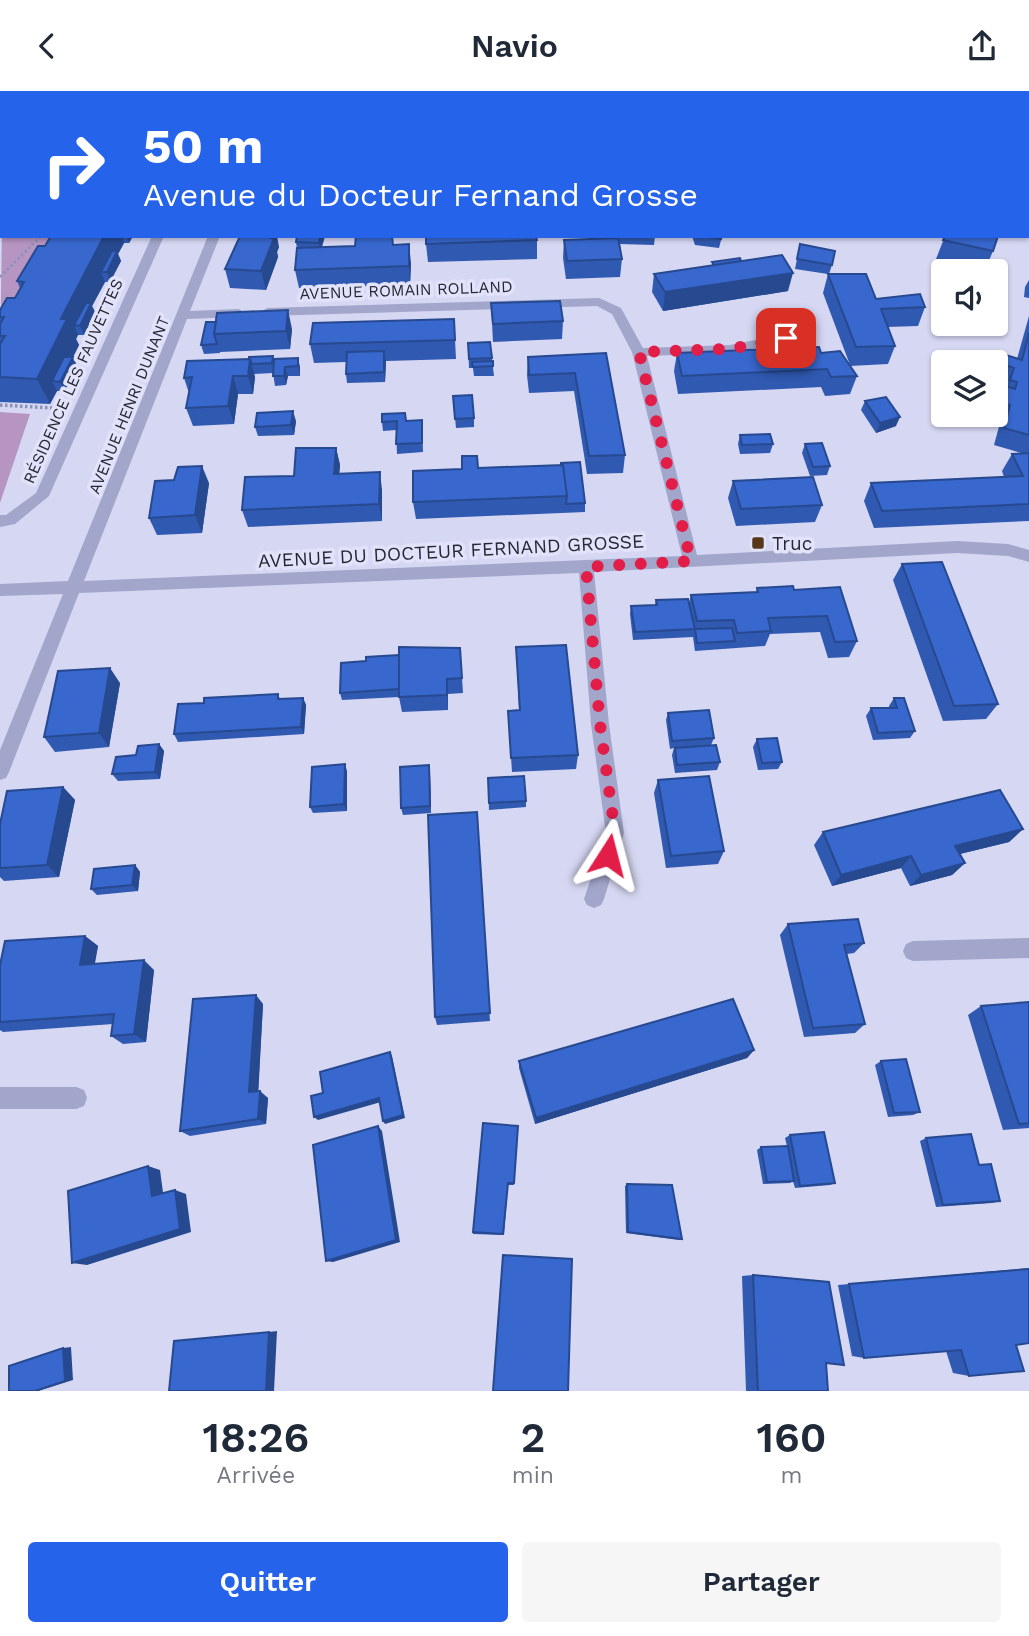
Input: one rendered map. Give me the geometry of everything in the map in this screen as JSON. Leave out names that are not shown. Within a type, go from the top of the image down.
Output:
[{"type":"street","name":"RÉSIDENCE LES FAUVETTES","points":[[0,521],[10,520],[41,496],[157,238]]},
{"type":"street","name":"AVENUE HENRI DUNANT","points":[[0,772],[213,238]]},
{"type":"street","name":"AVENUE ROMAIN ROLLAND","points":[[183,315],[599,302],[617,311],[639,352],[691,561]]},
{"type":"street","points":[[639,352],[730,349],[786,338]]},
{"type":"street","name":"AVENUE DU DOCTEUR FERNAND GROSSE","points":[[0,590],[586,567],[957,547],[1008,550],[1029,556]]},
{"type":"street","points":[[586,567],[600,724],[615,833],[594,898]]},
{"type":"street","points":[[913,951],[1029,948]]},
{"type":"street","points":[[0,1098],[76,1098]]},
{"type":"path","points":[[0,277],[39,238]]},
{"type":"path","points":[[0,405],[79,409]]},
{"type":"shaded area","points":[[2,238],[66,238],[0,361]]},
{"type":"shaded area","points":[[0,412],[30,414],[0,503]]},
{"type":"building","points":[[50,238],[103,238],[61,319],[67,319],[37,379],[0,377],[0,344],[5,336],[0,336],[0,324],[4,317],[0,317],[0,310],[7,298],[15,298],[24,282],[17,281],[38,246],[45,246]]},
{"type":"building","points":[[239,238],[274,238],[261,271],[225,269]]},
{"type":"building","points":[[297,238],[320,238],[319,243],[296,242]]},
{"type":"building","points":[[356,238],[392,238],[393,245],[409,244],[409,266],[295,270],[297,248],[355,246]]},
{"type":"building","points":[[426,238],[537,240],[426,244]]},
{"type":"building","points":[[618,238],[622,259],[567,261],[564,240]]},
{"type":"building","points":[[944,238],[997,238],[993,251],[943,240]]},
{"type":"building","points":[[800,244],[835,251],[832,265],[797,259]]},
{"type":"building","points":[[112,251],[117,251],[107,272],[101,272]]},
{"type":"building","points":[[782,255],[793,273],[665,292],[654,274]]},
{"type":"building","points":[[740,258],[741,261],[714,265],[712,262]]},
{"type":"building","points":[[828,274],[866,274],[876,299],[920,294],[925,307],[881,309],[895,346],[856,347]]},
{"type":"building","points":[[560,301],[563,321],[493,324],[491,303]]},
{"type":"building","points":[[86,303],[91,303],[80,326],[74,325]]},
{"type":"building","points":[[288,310],[286,331],[214,334],[217,313]]},
{"type":"building","points":[[454,319],[455,340],[310,344],[313,323]]},
{"type":"building","points":[[206,322],[216,322],[214,334],[217,344],[201,345]]},
{"type":"building","points":[[1029,333],[1029,435],[1004,428],[1008,427],[1008,387],[1015,389],[1017,382],[1010,380],[1014,368],[1008,366],[1008,356],[1022,360]]},
{"type":"building","points":[[490,342],[492,358],[469,359],[468,343]]},
{"type":"building","points":[[819,347],[821,353],[840,351],[857,376],[831,377],[827,369],[682,376],[677,353]]},
{"type":"building","points":[[384,351],[384,372],[346,374],[347,352]]},
{"type":"building","points":[[606,353],[625,455],[589,456],[575,373],[529,375],[528,357]]},
{"type":"building","points":[[273,356],[272,363],[252,364],[249,359],[249,357]]},
{"type":"building","points":[[64,357],[73,357],[60,382],[52,381]]},
{"type":"building","points":[[298,358],[298,366],[285,367],[284,376],[273,376],[274,359]]},
{"type":"building","points":[[250,359],[248,376],[233,376],[228,406],[186,408],[192,377],[184,378],[187,361]]},
{"type":"building","points":[[493,361],[493,366],[473,367],[472,362]]},
{"type":"building","points":[[472,395],[474,418],[455,419],[453,396]]},
{"type":"building","points":[[886,397],[900,417],[880,423],[865,401]]},
{"type":"building","points":[[293,411],[291,425],[255,427],[257,413]]},
{"type":"building","points":[[405,413],[406,421],[422,420],[422,443],[396,444],[397,421],[382,422],[382,414]]},
{"type":"building","points":[[770,434],[773,444],[742,445],[740,435]]},
{"type":"building","points":[[822,443],[830,466],[813,467],[805,444]]},
{"type":"building","points":[[296,448],[336,448],[334,474],[380,472],[379,504],[242,510],[245,477],[294,476]]},
{"type":"building","points":[[1029,453],[1029,504],[882,511],[871,483],[1023,476],[1012,454]]},
{"type":"building","points":[[462,456],[477,456],[478,468],[563,465],[567,496],[413,502],[413,471],[462,469]]},
{"type":"building","points":[[580,462],[585,503],[566,504],[561,463]]},
{"type":"building","points":[[202,466],[195,515],[149,518],[155,481],[174,480],[178,467]]},
{"type":"building","points":[[813,477],[822,505],[741,509],[733,481]]},
{"type":"building","points":[[942,562],[998,704],[954,706],[902,564]]},
{"type":"building","points":[[793,586],[794,590],[840,587],[857,641],[835,642],[827,616],[768,618],[771,631],[737,633],[734,620],[697,621],[691,595],[758,592],[757,588]]},
{"type":"building","points":[[688,599],[695,629],[635,632],[631,606],[657,605],[656,600]]},
{"type":"building","points":[[732,628],[735,641],[697,643],[695,629]]},
{"type":"building","points":[[566,645],[578,755],[511,758],[508,711],[520,710],[516,647]]},
{"type":"building","points":[[399,647],[460,648],[462,678],[447,679],[447,695],[399,697]]},
{"type":"building","points":[[399,655],[399,689],[340,693],[341,663],[366,661],[366,657]]},
{"type":"building","points":[[110,668],[99,733],[44,737],[58,671]]},
{"type":"building","points":[[278,694],[278,699],[303,698],[301,727],[174,734],[178,704],[204,703],[204,698]]},
{"type":"building","points":[[894,698],[904,698],[915,731],[878,733],[871,708],[897,708]]},
{"type":"building","points":[[709,710],[714,738],[672,741],[668,713]]},
{"type":"building","points":[[777,738],[782,762],[762,763],[757,739]]},
{"type":"building","points":[[159,744],[155,772],[112,774],[116,757],[136,755],[138,746]]},
{"type":"building","points":[[716,745],[720,762],[677,765],[675,748]]},
{"type":"building","points":[[345,764],[344,804],[310,807],[312,767]]},
{"type":"building","points":[[429,765],[430,806],[401,808],[400,767]]},
{"type":"building","points":[[524,776],[526,801],[489,803],[488,778]]},
{"type":"building","points":[[709,776],[724,851],[671,856],[658,780]]},
{"type":"building","points":[[63,787],[47,865],[0,868],[0,824],[7,791]]},
{"type":"building","points":[[1000,790],[1023,829],[955,846],[965,863],[921,875],[911,856],[841,875],[823,832]]},
{"type":"building","points":[[477,812],[490,1013],[435,1017],[428,815]]},
{"type":"building","points":[[135,865],[132,885],[91,889],[94,869]]},
{"type":"building","points":[[858,919],[864,943],[844,945],[865,1024],[813,1028],[788,924]]},
{"type":"building","points":[[85,936],[80,965],[144,960],[134,1034],[111,1036],[114,1014],[0,1022],[0,965],[5,941]]},
{"type":"building","points":[[256,995],[249,1092],[260,1091],[258,1119],[180,1131],[193,999]]},
{"type":"building","points":[[733,999],[754,1050],[536,1118],[519,1061]]},
{"type":"building","points":[[1029,1002],[1029,1123],[1019,1124],[981,1006]]},
{"type":"building","points":[[390,1052],[403,1115],[383,1121],[379,1098],[314,1117],[311,1096],[323,1093],[320,1072]]},
{"type":"building","points":[[906,1059],[920,1112],[894,1113],[881,1061]]},
{"type":"building","points":[[483,1123],[518,1126],[514,1183],[508,1183],[503,1234],[473,1232]]},
{"type":"building","points":[[378,1126],[396,1240],[326,1261],[313,1145]]},
{"type":"building","points":[[824,1132],[835,1183],[800,1186],[790,1135]]},
{"type":"building","points":[[971,1134],[979,1165],[991,1164],[1000,1201],[943,1205],[926,1138]]},
{"type":"building","points":[[788,1146],[794,1181],[767,1182],[761,1147]]},
{"type":"building","points":[[148,1166],[152,1196],[175,1190],[180,1229],[72,1263],[68,1191]]},
{"type":"building","points":[[627,1184],[672,1185],[682,1239],[628,1232]]},
{"type":"building","points":[[503,1255],[572,1259],[568,1391],[493,1391]]},
{"type":"building","points":[[1029,1269],[1029,1343],[1016,1345],[1024,1371],[969,1376],[961,1350],[864,1358],[849,1284]]},
{"type":"building","points":[[753,1275],[829,1282],[844,1365],[826,1363],[828,1391],[758,1391]]},
{"type":"building","points":[[269,1332],[266,1391],[169,1391],[174,1341]]},
{"type":"building","points":[[63,1348],[65,1381],[35,1391],[9,1391],[9,1366]]},
{"type":"place","name":"Truc","points":[[758,543]]},
{"type":"route","points":[[608,855],[615,833],[600,724],[586,567],[691,561],[639,352],[730,349],[786,338]]}]
